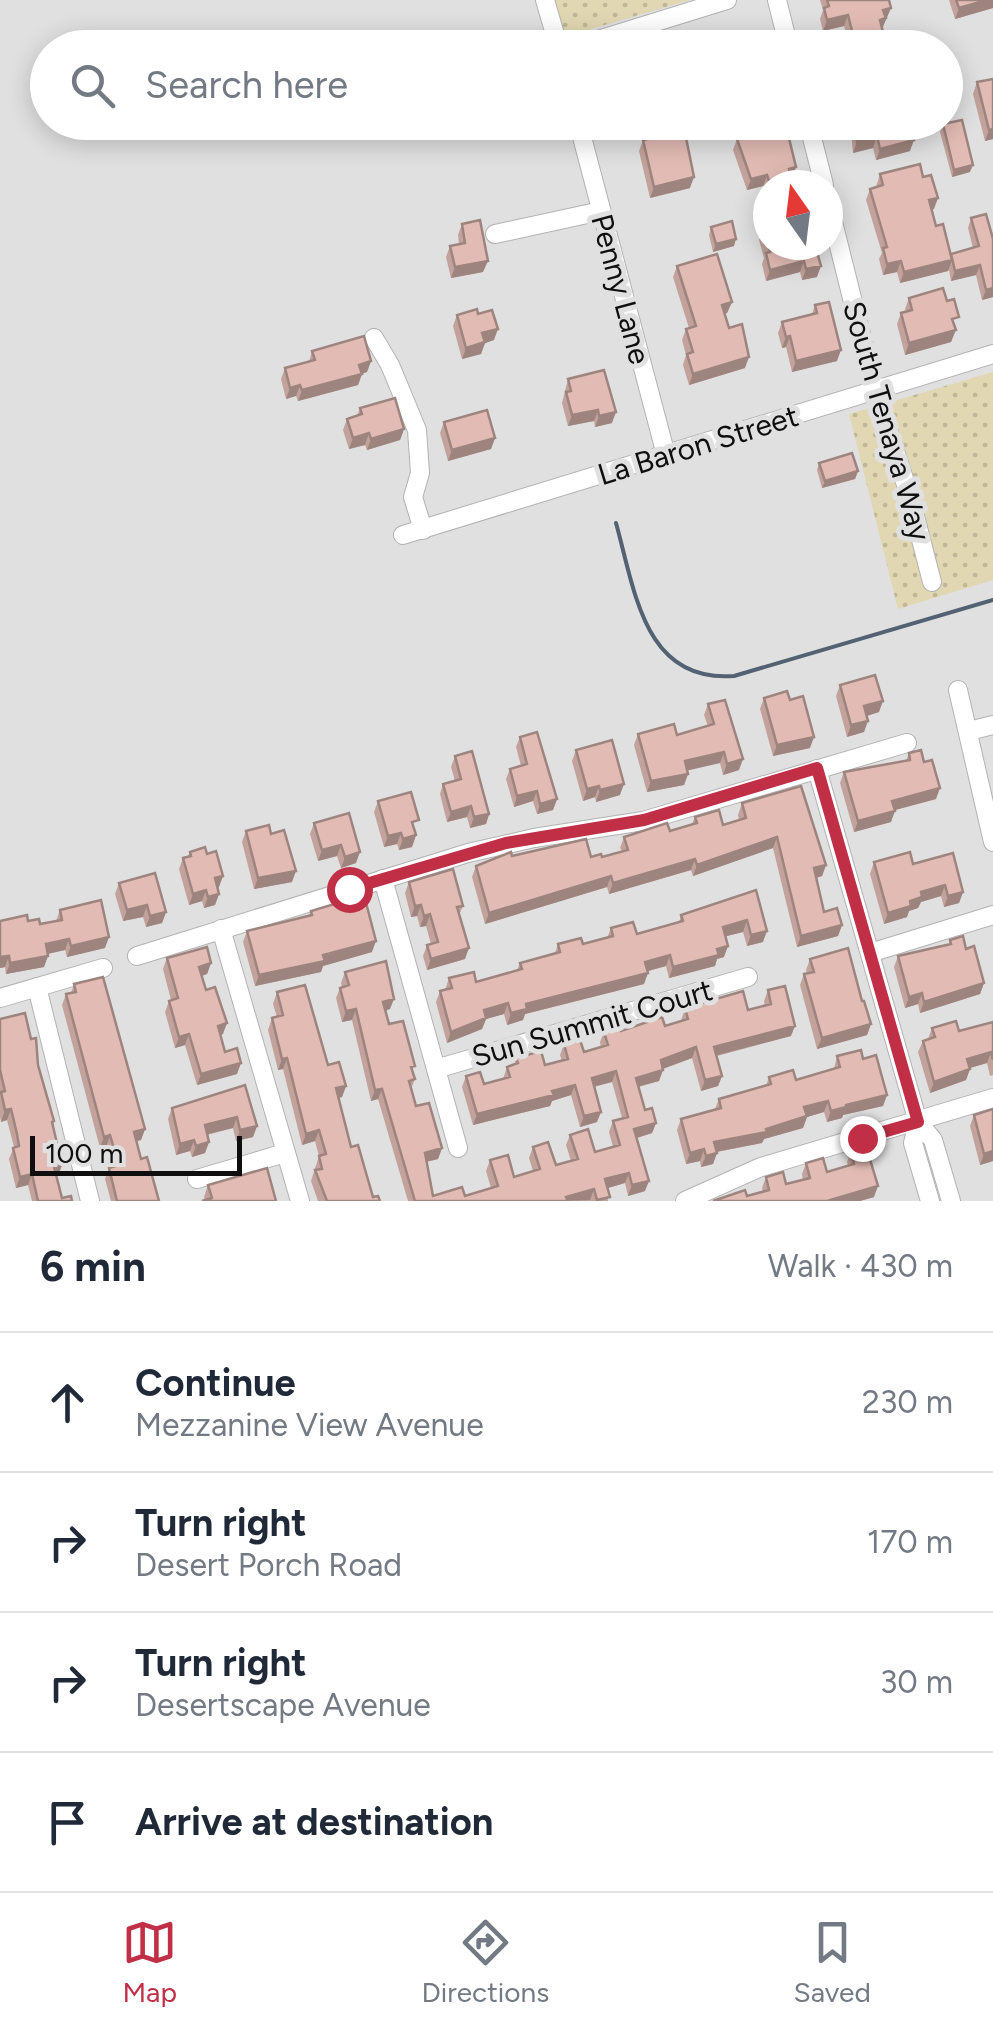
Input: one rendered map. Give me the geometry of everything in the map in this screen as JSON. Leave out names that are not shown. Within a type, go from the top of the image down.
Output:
[{"type":"street","points":[[546,0],[554,30]]},
{"type":"street","points":[[630,30],[726,0]]},
{"type":"street","points":[[777,0],[784,30]]},
{"type":"street","name":"Penny Lane","points":[[582,140],[666,454]]},
{"type":"street","points":[[813,140],[820,170]]},
{"type":"street","points":[[495,234],[600,211]]},
{"type":"street","name":"South Tenaya Way","points":[[843,260],[932,582]]},
{"type":"street","points":[[374,338],[390,364],[417,430],[420,473],[413,497],[422,530]]},
{"type":"street","name":"La Baron Street","points":[[402,536],[993,354]]},
{"type":"street","points":[[958,690],[993,842]]},
{"type":"street","points":[[969,731],[993,724]]},
{"type":"street","points":[[137,956],[506,843],[644,820],[907,743]]},
{"type":"street","points":[[817,768],[918,1122],[933,1140],[951,1201]]},
{"type":"street","points":[[383,879],[458,1148]]},
{"type":"street","points":[[870,953],[993,915]]},
{"type":"street","points":[[221,929],[300,1201]]},
{"type":"street","points":[[0,998],[102,968]]},
{"type":"street","name":"Sun Summit Court","points":[[436,1069],[748,977]]},
{"type":"street","points":[[37,988],[90,1201]]},
{"type":"street","points":[[685,1201],[761,1167],[993,1098]]},
{"type":"street","points":[[918,1122],[913,1143],[930,1201]]},
{"type":"street","points":[[196,1180],[285,1153]]},
{"type":"sand","points":[[554,0],[690,0],[588,30],[562,30]]},
{"type":"sand","points":[[993,372],[993,580],[898,609],[849,414]]},
{"type":"building","points":[[827,0],[889,0],[891,8],[883,10],[886,18],[880,20],[882,30],[852,30],[848,15],[827,20],[824,8],[829,6]]},
{"type":"building","points":[[956,0],[987,0],[959,8]]},
{"type":"building","points":[[993,79],[993,129],[989,130],[977,82]]},
{"type":"building","points":[[963,124],[973,165],[954,170],[947,140],[963,140]]},
{"type":"building","points":[[643,140],[686,140],[694,177],[654,187]]},
{"type":"building","points":[[737,140],[789,140],[796,167],[753,170],[753,178]]},
{"type":"building","points":[[878,140],[914,140],[880,149]]},
{"type":"building","points":[[920,164],[923,177],[931,175],[938,198],[929,200],[936,226],[943,224],[952,260],[904,272],[901,261],[887,264],[883,248],[887,247],[870,189],[883,185],[880,174]]},
{"type":"building","points":[[986,214],[993,239],[993,288],[986,290],[980,265],[955,271],[951,254],[979,246],[971,218]]},
{"type":"building","points":[[480,220],[488,261],[455,267],[450,246],[465,243],[462,224]]},
{"type":"building","points":[[732,221],[736,239],[716,244],[711,227]]},
{"type":"building","points":[[717,254],[732,302],[722,305],[729,328],[742,324],[749,357],[693,374],[687,354],[693,352],[686,329],[696,326],[677,266]]},
{"type":"building","points":[[768,260],[819,260],[821,266],[806,269],[804,261],[770,270]]},
{"type":"building","points":[[943,288],[947,301],[954,299],[959,317],[952,319],[956,330],[909,343],[901,313],[912,310],[909,298]]},
{"type":"building","points":[[829,302],[841,350],[796,361],[782,322],[817,313],[815,305]]},
{"type":"building","points":[[477,309],[478,314],[492,310],[498,329],[482,333],[485,342],[466,348],[457,315]]},
{"type":"building","points":[[364,336],[371,361],[359,365],[362,374],[302,390],[300,385],[290,388],[285,368],[315,360],[312,351]]},
{"type":"building","points":[[604,370],[616,412],[599,416],[598,410],[572,415],[566,392],[571,391],[568,379]]},
{"type":"building","points":[[395,398],[404,429],[371,439],[369,433],[353,438],[347,419],[362,414],[360,408]]},
{"type":"building","points":[[487,410],[495,438],[452,450],[444,422]]},
{"type":"building","points":[[852,453],[858,471],[825,481],[819,463]]},
{"type":"building","points":[[875,675],[883,701],[864,706],[868,721],[851,725],[840,685]]},
{"type":"building","points":[[787,691],[790,700],[803,696],[814,737],[777,745],[764,698]]},
{"type":"building","points":[[725,700],[743,759],[727,764],[724,752],[685,761],[688,774],[651,781],[638,734],[674,724],[677,735],[714,724],[708,704]]},
{"type":"building","points":[[537,732],[557,799],[540,804],[537,791],[517,796],[510,769],[527,764],[520,737]]},
{"type":"building","points":[[612,740],[624,784],[587,789],[576,750]]},
{"type":"building","points":[[921,750],[924,762],[932,760],[940,788],[892,801],[895,811],[858,821],[844,772],[910,760],[909,753]]},
{"type":"building","points":[[472,751],[489,814],[474,817],[471,806],[451,812],[443,784],[461,779],[455,756]]},
{"type":"building","points":[[801,786],[826,865],[814,868],[824,912],[837,908],[842,925],[801,936],[777,837],[697,865],[695,859],[613,883],[611,876],[489,913],[476,866],[511,852],[512,856],[586,839],[591,857],[602,857],[628,850],[624,837],[667,823],[670,831],[697,823],[695,817],[719,810],[723,825],[746,818],[742,803]]},
{"type":"building","points":[[411,792],[419,820],[412,822],[416,835],[403,839],[401,833],[388,836],[378,801]]},
{"type":"building","points":[[349,813],[360,852],[345,857],[341,845],[322,850],[314,823]]},
{"type":"building","points":[[269,825],[271,834],[284,830],[296,871],[258,878],[246,831]]},
{"type":"building","points":[[205,847],[207,854],[216,851],[223,876],[215,878],[219,894],[208,897],[206,890],[193,894],[183,858]]},
{"type":"building","points":[[910,852],[913,864],[953,853],[963,892],[948,896],[945,885],[921,892],[922,897],[910,901],[911,906],[888,913],[874,862]]},
{"type":"building","points":[[453,869],[463,906],[457,907],[469,948],[431,959],[427,945],[438,942],[430,914],[424,916],[421,905],[415,906],[409,882]]},
{"type":"building","points":[[155,873],[166,912],[150,916],[147,905],[127,910],[119,883]]},
{"type":"building","points":[[756,890],[767,931],[751,935],[747,920],[723,927],[728,946],[717,949],[719,955],[673,967],[670,955],[645,962],[648,973],[526,1004],[527,1009],[511,1013],[508,1003],[484,1010],[486,1018],[451,1032],[440,991],[452,988],[449,978],[474,972],[476,982],[522,969],[520,963],[560,952],[558,944],[581,938],[583,944],[613,936],[611,928],[633,922],[637,934],[683,921],[681,915]]},
{"type":"building","points":[[364,895],[376,941],[323,955],[325,961],[259,975],[247,931],[312,915],[311,911]]},
{"type":"building","points":[[101,900],[109,937],[71,946],[69,939],[46,944],[48,956],[10,963],[9,956],[0,957],[0,921],[27,915],[28,921],[39,919],[40,924],[62,920],[60,910]]},
{"type":"building","points":[[963,936],[966,949],[974,946],[984,983],[924,1002],[922,993],[909,997],[898,956],[951,944],[950,940]]},
{"type":"building","points":[[207,947],[211,963],[199,967],[206,990],[215,987],[227,1023],[218,1026],[225,1052],[237,1048],[241,1063],[201,1074],[189,1034],[179,1037],[169,1001],[178,998],[167,958]]},
{"type":"building","points":[[848,948],[871,1024],[822,1038],[804,974],[814,972],[810,959]]},
{"type":"building","points":[[386,961],[394,999],[383,1002],[389,1024],[403,1021],[415,1066],[411,1067],[415,1079],[409,1081],[416,1106],[429,1103],[442,1148],[425,1153],[433,1196],[462,1187],[465,1196],[498,1186],[490,1160],[508,1155],[514,1177],[540,1169],[533,1147],[548,1142],[556,1165],[578,1159],[570,1135],[588,1129],[595,1152],[620,1145],[613,1121],[628,1117],[616,1071],[592,1078],[601,1112],[584,1116],[575,1085],[552,1091],[554,1095],[477,1114],[466,1076],[480,1072],[484,1084],[510,1077],[507,1067],[518,1063],[516,1058],[541,1051],[545,1065],[568,1059],[564,1044],[580,1040],[584,1052],[608,1045],[604,1032],[620,1027],[621,1031],[662,1017],[665,1026],[688,1019],[685,1008],[743,991],[748,1010],[771,1004],[768,990],[785,986],[795,1026],[714,1047],[722,1076],[705,1080],[696,1047],[661,1060],[663,1070],[636,1078],[645,1110],[652,1108],[656,1123],[634,1129],[649,1181],[632,1185],[629,1173],[605,1179],[610,1197],[597,1200],[594,1189],[566,1197],[568,1201],[415,1201],[382,1089],[375,1090],[356,1009],[346,1011],[340,988],[349,985],[345,972]]},
{"type":"building","points":[[103,977],[145,1129],[134,1132],[141,1159],[147,1157],[159,1201],[117,1201],[109,1168],[119,1165],[110,1135],[104,1137],[66,994],[76,992],[74,984]]},
{"type":"building","points":[[305,985],[328,1065],[339,1062],[346,1086],[336,1088],[351,1147],[358,1145],[373,1197],[378,1196],[380,1201],[327,1201],[315,1170],[322,1169],[319,1156],[326,1154],[319,1130],[306,1134],[287,1058],[282,1059],[272,1018],[283,1015],[277,992]]},
{"type":"building","points":[[25,1013],[31,1039],[36,1038],[38,1065],[54,1121],[62,1165],[54,1167],[62,1198],[71,1196],[72,1201],[38,1201],[32,1174],[20,1177],[13,1148],[19,1146],[17,1134],[11,1109],[5,1110],[1,1092],[5,1091],[0,1070],[0,1019]]},
{"type":"building","points":[[956,1021],[959,1031],[993,1022],[993,1060],[991,1052],[967,1059],[970,1069],[934,1082],[923,1041],[935,1037],[932,1028]]},
{"type":"building","points":[[861,1050],[863,1059],[876,1055],[887,1095],[831,1111],[828,1101],[804,1107],[807,1116],[766,1129],[767,1132],[714,1142],[717,1153],[706,1156],[704,1149],[690,1153],[681,1119],[721,1108],[719,1099],[771,1084],[769,1077],[793,1070],[796,1080],[840,1067],[837,1056]]},
{"type":"building","points":[[245,1085],[257,1126],[240,1130],[237,1117],[205,1125],[209,1142],[196,1146],[194,1140],[180,1144],[172,1108]]},
{"type":"building","points":[[993,1109],[993,1151],[984,1154],[974,1115]]},
{"type":"building","points":[[866,1146],[878,1186],[827,1201],[713,1201],[745,1190],[747,1196],[769,1190],[766,1177],[783,1172],[786,1184],[810,1178],[806,1163],[823,1158],[827,1172],[854,1164],[851,1151]]},
{"type":"building","points":[[267,1168],[276,1201],[202,1201],[212,1198],[208,1185]]},
{"type":"waterway","points":[[616,523],[648,628],[662,649],[680,665],[704,674],[734,676],[993,600]]},
{"type":"route","points":[[349,889],[506,843],[644,820],[817,768],[918,1122],[862,1138]]}]
